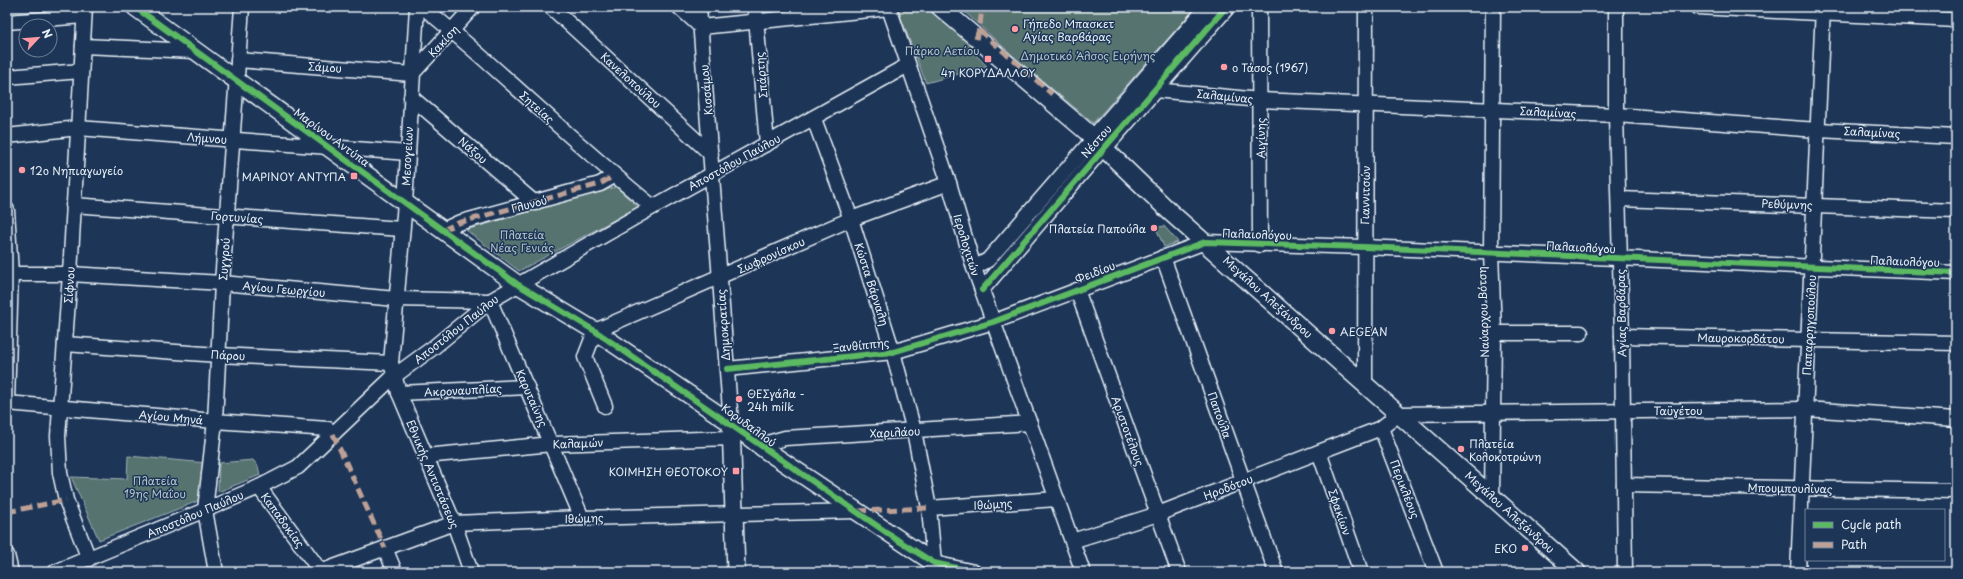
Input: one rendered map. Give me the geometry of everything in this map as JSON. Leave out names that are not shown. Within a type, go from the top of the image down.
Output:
[{"type":"street","name":"Συγγρού","points":[[216,572],[205,510],[215,421],[222,283],[238,82],[242,7]]},
{"type":"street","name":"Μεσογείων","points":[[392,370],[401,229],[405,202],[417,7]]},
{"type":"street","name":"Σητείας","points":[[423,7],[453,31],[614,176],[652,207]]},
{"type":"street","name":"Κακίση","points":[[412,74],[453,31],[473,7]]},
{"type":"street","name":"Κανελοπούλου","points":[[551,7],[711,154]]},
{"type":"street","points":[[679,7],[701,26],[756,22],[890,8]]},
{"type":"street","name":"Κισσάμου","points":[[699,7],[712,174]]},
{"type":"street","name":"Σπάρτης","points":[[755,7],[767,144]]},
{"type":"street","name":"Μεγάλου Αλεξάνδρου","points":[[940,7],[1099,143],[1170,212],[1577,572]]},
{"type":"street","name":"Νέστου","points":[[982,290],[1099,143],[1149,85],[1209,7]]},
{"type":"street","name":"Νέστου","points":[[1149,85],[1226,7]]},
{"type":"street","name":"Αιγίνης","points":[[1259,7],[1260,245]]},
{"type":"street","name":"Γιαννιτσών","points":[[1365,384],[1364,247],[1366,7]]},
{"type":"street","name":"Ναύαρχου Βότση","points":[[1492,496],[1494,412],[1494,333],[1491,252],[1493,7]]},
{"type":"street","name":"Αγίας Βαρβάρας","points":[[1616,7],[1616,115],[1622,336],[1625,572]]},
{"type":"street","points":[[1698,7],[1823,10],[1956,20]]},
{"type":"street","name":"Ιερολοχιτών","points":[[890,8],[949,183],[974,268],[1082,572]]},
{"type":"street","name":"Μαρίνου Αντύπα","points":[[142,9],[194,51],[517,284]]},
{"type":"street","name":"Παπαρρηγοπούλου","points":[[1798,572],[1823,10]]},
{"type":"street","points":[[7,22],[85,12]]},
{"type":"street","name":"Σίφνου","points":[[85,12],[70,274],[58,436],[60,473],[66,500],[89,559]]},
{"type":"street","points":[[83,46],[194,51]]},
{"type":"street","name":"Σάμου","points":[[238,60],[412,74]]},
{"type":"street","name":"Αποστόλου Παύλου","points":[[55,572],[259,487],[298,467],[333,434],[392,370],[434,347],[490,301],[652,207],[814,119],[908,65]]},
{"type":"street","points":[[7,78],[81,71]]},
{"type":"street","name":"Σαλαμίνας","points":[[1149,85],[1260,100],[1616,115],[1818,130],[1956,137]]},
{"type":"street","name":"Νάξου","points":[[411,97],[535,203]]},
{"type":"street","name":"Κώστα Βάρναλη","points":[[814,119],[851,219],[894,352],[914,431],[929,508],[935,568]]},
{"type":"street","name":"Λήμνου","points":[[7,136],[78,128],[233,140],[326,145],[408,153]]},
{"type":"street","name":"Νέστου","points":[[974,268],[988,260],[1099,143]]},
{"type":"street","name":"Δημοκρατίας","points":[[712,174],[731,430],[736,572]]},
{"type":"street","name":"Γλυνού","points":[[443,230],[458,223],[600,184],[614,176]]},
{"type":"street","name":"Σωφρονίσκου","points":[[595,331],[851,219],[949,183]]},
{"type":"street","name":"Ρεθύμνης","points":[[1619,199],[1956,211]]},
{"type":"street","name":"Γορτυνίας","points":[[73,206],[401,229]]},
{"type":"street","points":[[7,210],[9,273],[7,403]]},
{"type":"street","name":"Παλαιολόγου","points":[[1205,242],[1491,252],[1956,273]]},
{"type":"street","name":"Φειδίου","points":[[993,322],[1205,242]]},
{"type":"street","name":"Παπούλα","points":[[1164,258],[1276,572]]},
{"type":"street","name":"Αγίου Γεωργίου","points":[[9,273],[70,274],[222,283],[396,299],[490,301]]},
{"type":"street","name":"Κορυδαλλού","points":[[517,284],[595,331],[731,430],[767,451],[856,511],[935,568],[974,572]]},
{"type":"street","name":"Αριστοτέλους","points":[[1077,290],[1179,572]]},
{"type":"street","name":"Καρυταίνης","points":[[490,301],[552,444],[582,518]]},
{"type":"street","name":"Ξανθίππης","points":[[727,368],[894,352],[993,322]]},
{"type":"street","points":[[595,331],[585,357],[605,406]]},
{"type":"street","points":[[1494,333],[1581,333]]},
{"type":"street","name":"Μαυροκορδάτου","points":[[1622,336],[1956,343]]},
{"type":"street","name":"Πάρου","points":[[65,344],[392,370]]},
{"type":"street","name":"Εθνικής Αντιστάσεως","points":[[392,370],[399,393],[454,523],[471,572]]},
{"type":"street","name":"Ακροναυπλίας","points":[[399,393],[527,387]]},
{"type":"street","name":"Αγίου Μηνά","points":[[7,403],[328,429],[333,434]]},
{"type":"street","name":"Ταϋγέτου","points":[[1399,414],[1623,410],[1805,409],[1956,419]]},
{"type":"street","points":[[1381,428],[1399,414]]},
{"type":"street","name":"Χαριλάου","points":[[767,451],[771,442],[785,438],[1030,423]]},
{"type":"street","name":"Ηροδότου","points":[[1072,541],[1158,514],[1381,428]]},
{"type":"street","name":"Περικλέους","points":[[1381,428],[1436,572]]},
{"type":"street","name":"Καλαμών","points":[[425,456],[552,444],[731,430]]},
{"type":"street","name":"Σφακίων","points":[[1319,452],[1362,572]]},
{"type":"street","name":"Μπουμπουλίνας","points":[[1624,485],[1956,491]]},
{"type":"street","name":"Καπαδοκίας","points":[[259,487],[321,572]]},
{"type":"street","name":"Ιθώμης","points":[[929,508],[1057,499]]},
{"type":"street","name":"Ιθώμης","points":[[321,572],[454,523],[856,511]]},
{"type":"street","points":[[385,548],[395,572]]},
{"type":"street","points":[[7,555],[11,572]]},
{"type":"green space","name":"Πάρκο Αετίου","points":[[903,7],[934,7],[979,46],[973,52],[987,66],[926,83],[898,10]]},
{"type":"green space","name":"Δημοτικό Άλσος Ειρήνης","points":[[959,7],[1196,7],[1093,123],[1019,61]]},
{"type":"green space","name":"Πλατεία Νέας Γενιάς","points":[[616,187],[638,207],[519,271],[466,230]]},
{"type":"green space","points":[[1164,226],[1178,242],[1164,247],[1156,228]]},
{"type":"green space","name":"Πλατεία 19ης Μαΐου","points":[[128,456],[207,463],[203,499],[99,540],[71,477],[127,479]]},
{"type":"green space","points":[[253,460],[258,466],[260,475],[218,492],[219,463]]},
{"type":"marked path","points":[[976,39],[980,26],[982,7]]},
{"type":"marked path","points":[[979,30],[1052,94]]},
{"type":"marked path","points":[[443,230],[458,223],[600,184],[614,176]]},
{"type":"marked path","points":[[333,434],[385,548]]},
{"type":"marked path","points":[[7,512],[66,500]]},
{"type":"marked path","points":[[857,511],[929,508]]},
{"type":"cycle path","points":[[135,7],[517,284],[595,331],[899,541],[934,563],[974,572]]},
{"type":"cycle path","points":[[982,290],[1226,7]]},
{"type":"cycle path","points":[[727,369],[893,352],[993,322],[1205,242],[1364,247],[1956,273]]},
{"type":"place","name":"Γήπεδο Μπασκετ Αγίας Βαρβάρας","points":[[1015,29]]},
{"type":"place","name":"4η ΚΟΡΥΔΑΛΛΟΥ","points":[[988,59]]},
{"type":"place","name":"ο Τάσος (1967)","points":[[1224,67]]},
{"type":"place","name":"12ο Νηπιαγωγείο","points":[[22,170]]},
{"type":"place","name":"ΜΑΡΙΝΟΥ ΑΝΤΥΠΑ","points":[[354,176]]},
{"type":"place","name":"Πλατεία Παπούλα","points":[[1154,228]]},
{"type":"place","name":"AEGEAN","points":[[1332,331]]},
{"type":"place","name":"ΘΕΣγάλα - 24h milk","points":[[739,399]]},
{"type":"place","name":"Πλατεία Κολοκοτρώνη","points":[[1461,449]]},
{"type":"place","name":"ΚΟΙΜΗΣΗ ΘΕΟΤΟΚΟΥ","points":[[736,471]]},
{"type":"place","name":"EKO","points":[[1525,548]]}]
